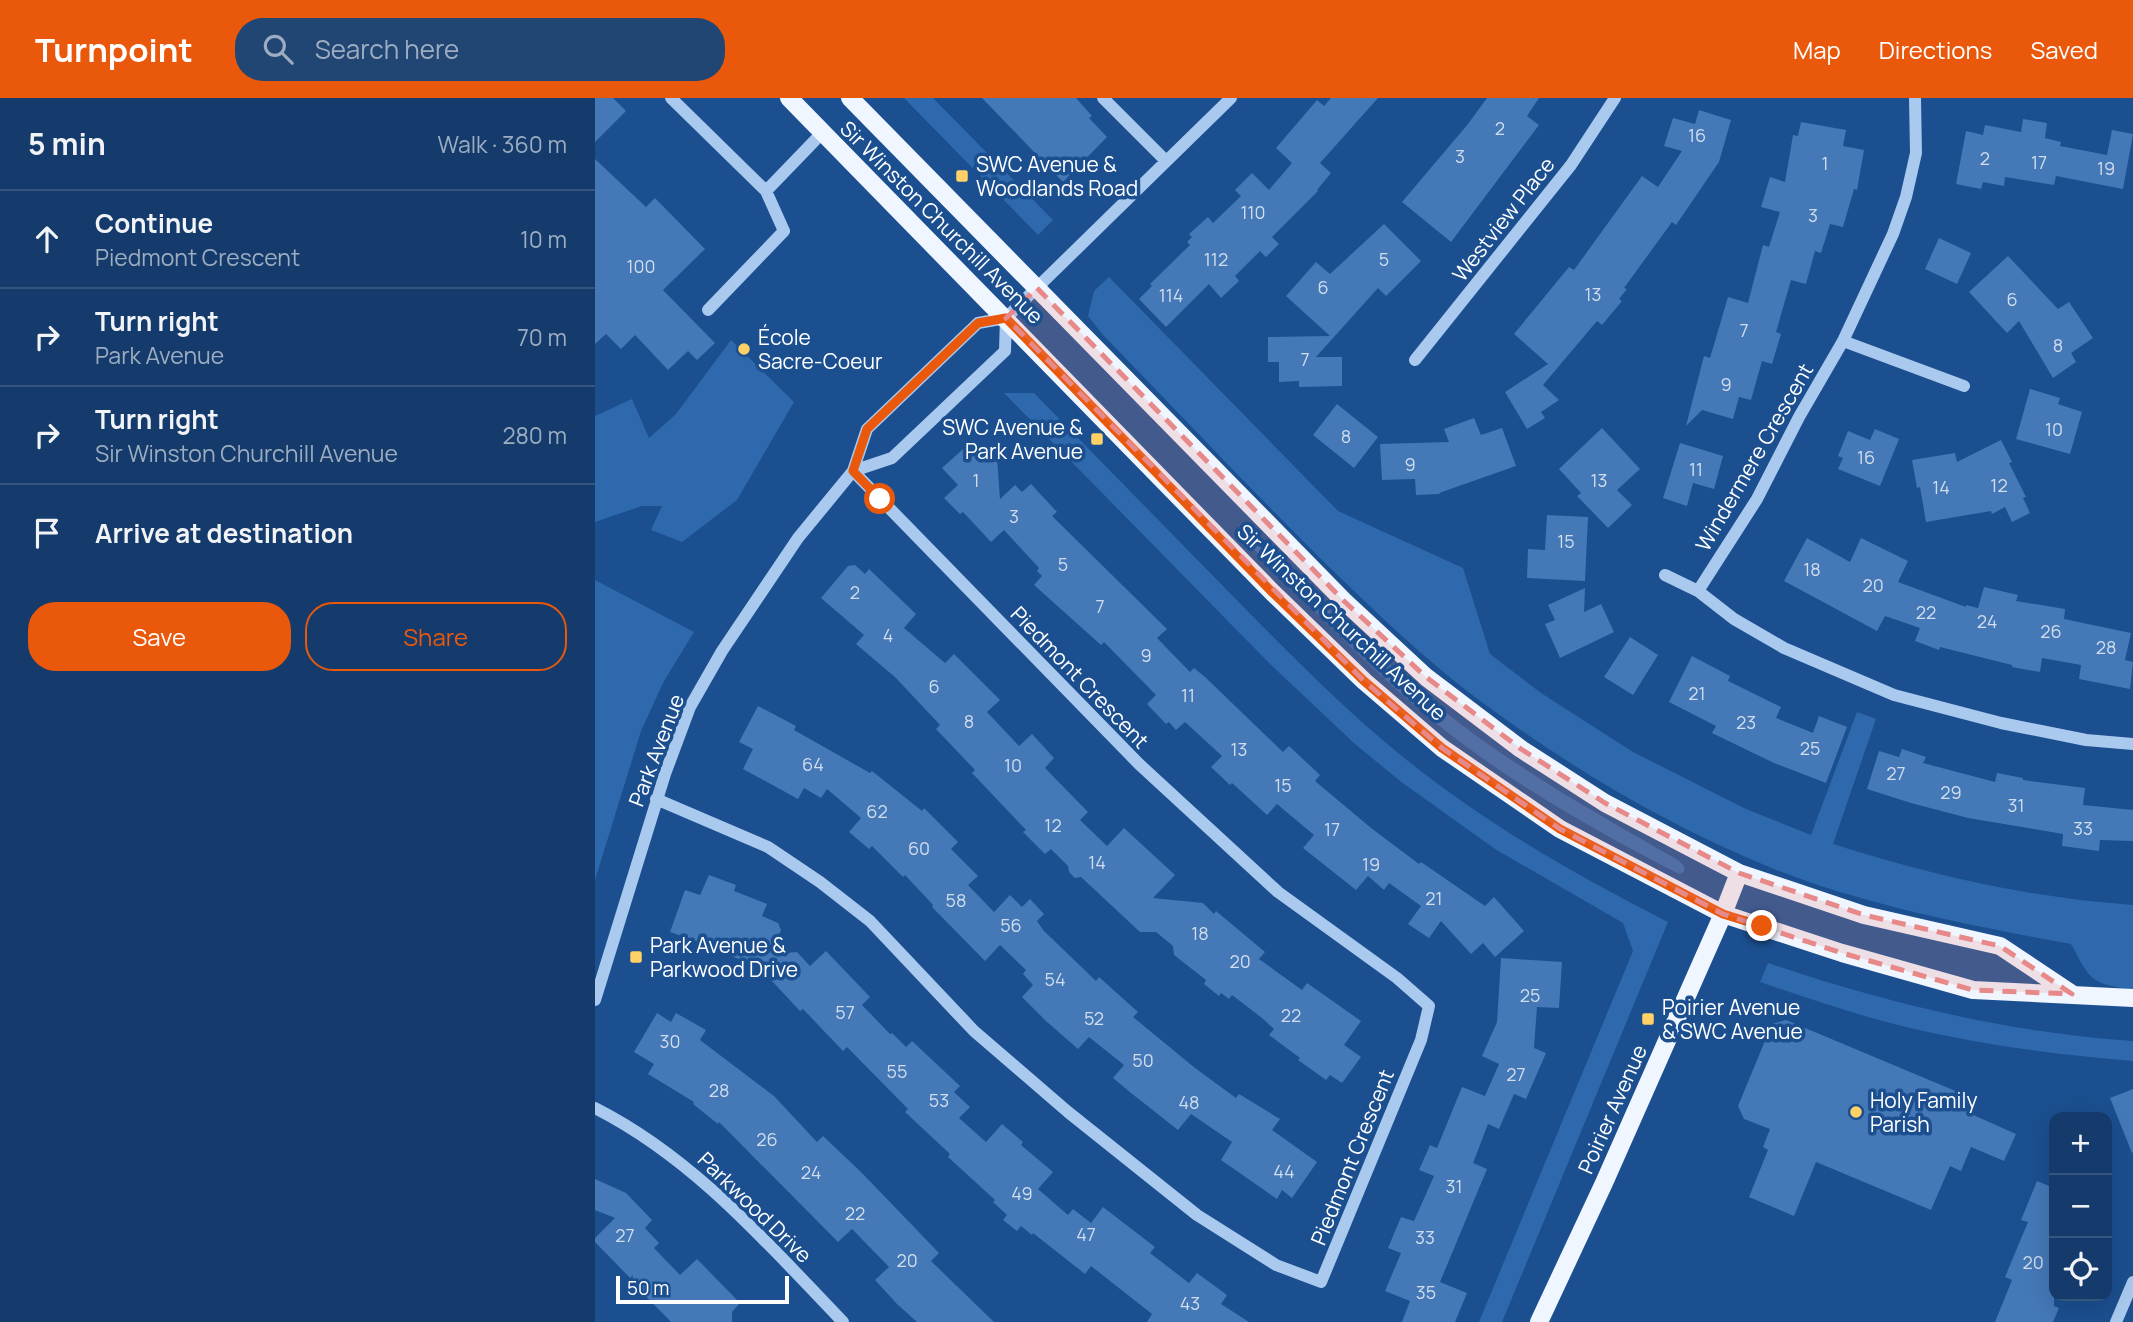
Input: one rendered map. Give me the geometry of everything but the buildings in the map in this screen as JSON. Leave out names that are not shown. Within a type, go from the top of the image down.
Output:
[{"type":"main road","name":"Sir Winston Churchill Avenue","points":[[789,98],[1273,593],[1364,681],[1442,748],[1560,829],[1723,914],[1842,953],[1973,990],[2133,998]]},
{"type":"main road","name":"Sir Winston Churchill Avenue","points":[[850,98],[1344,601],[1426,677],[1521,749],[1605,803],[1739,873],[1864,915],[2000,946],[2072,994]]},
{"type":"main road","name":"Poirier Avenue","points":[[1539,1322],[1604,1183],[1739,873]]},
{"type":"street","points":[[671,98],[766,191],[784,231],[708,310]]},
{"type":"street","points":[[1103,98],[1166,161]]},
{"type":"street","name":"Park Avenue","points":[[595,1000],[656,799],[690,707],[722,651],[798,538],[853,471],[867,429],[978,323],[1006,318],[1231,98]]},
{"type":"street","name":"Westview Place","points":[[1415,360],[1570,165],[1615,98]]},
{"type":"street","name":"Windermere Crescent","points":[[1698,591],[1757,499],[1843,341],[1893,234],[1906,197],[1916,153],[1915,98]]},
{"type":"street","points":[[766,191],[822,133]]},
{"type":"street","points":[[853,471],[892,458],[1005,351],[1006,318]]},
{"type":"street","points":[[1843,341],[1964,386]]},
{"type":"street","name":"Piedmont Crescent","points":[[656,799],[768,847],[820,882],[870,921],[974,1031],[1067,1112],[1197,1215],[1276,1265],[1321,1282],[1421,1040],[1429,1006],[1397,978],[1278,892],[1139,764],[853,471]]},
{"type":"street","points":[[1665,575],[1698,591],[1734,619],[1784,648],[1894,695],[2001,723],[2086,740],[2133,744]]},
{"type":"street","name":"Parkwood Drive","points":[[595,1108],[626,1124],[667,1152],[715,1192],[843,1322]]},
{"type":"street","points":[[2116,1322],[2133,1282]]},
{"type":"highlighted area","points":[[1037,288],[1344,601],[1426,677],[1521,749],[1605,803],[1739,873],[1864,915],[2000,946],[2072,994],[1973,990],[1842,953],[1723,914],[1560,829],[1442,748],[1364,681],[1006,318]]},
{"type":"shaded area","points":[[904,98],[933,98],[1053,220],[1038,235]]},
{"type":"shaded area","points":[[1109,277],[1338,511],[1463,568],[1490,654],[1541,693],[1633,752],[1746,809],[1811,835],[1857,712],[1876,719],[1833,844],[1981,884],[2056,897],[2133,905],[2133,990],[2108,985],[2093,978],[2071,944],[1956,922],[1880,903],[1769,867],[1655,813],[1583,771],[1513,725],[1440,669],[1365,602],[1103,335],[1088,316],[1094,291]]},
{"type":"shaded area","points":[[731,340],[794,402],[737,500],[682,542],[651,530],[662,506],[642,506],[595,522],[595,416],[632,399],[649,438],[676,414]]},
{"type":"shaded area","points":[[1004,393],[1034,393],[1289,652],[1356,717],[1403,757],[1466,804],[1531,847],[1668,922],[1502,1322],[1479,1322],[1633,951],[1623,923],[1495,849],[1400,781],[1355,744],[1270,664]]},
{"type":"shaded area","points":[[1249,537],[1448,714],[1527,770],[1678,860],[1684,866],[1684,872],[1679,874],[1560,808],[1502,772],[1447,732],[1343,639],[1245,540]]},
{"type":"shaded area","points":[[595,580],[694,632],[664,681],[641,731],[595,880]]},
{"type":"shaded area","points":[[1768,963],[1858,991],[1948,1014],[2039,1031],[2133,1041],[2133,1061],[1993,1044],[1891,1023],[1760,982]]},
{"type":"place","name":"SWC Avenue & Woodlands Road","points":[[962,176]]},
{"type":"place","name":"École Sacre-Coeur","points":[[744,349]]},
{"type":"place","name":"SWC Avenue & Park Avenue","points":[[1097,439]]},
{"type":"place","name":"Park Avenue & Parkwood Drive","points":[[636,957]]},
{"type":"place","name":"Poirier Avenue & SWC Avenue","points":[[1648,1019]]},
{"type":"place","name":"Holy Family Parish","points":[[1856,1112]]},
{"type":"route","points":[[880,499],[853,471],[867,429],[978,323],[1006,318],[1273,593],[1364,681],[1442,748],[1560,829],[1723,914],[1762,926]]}]
